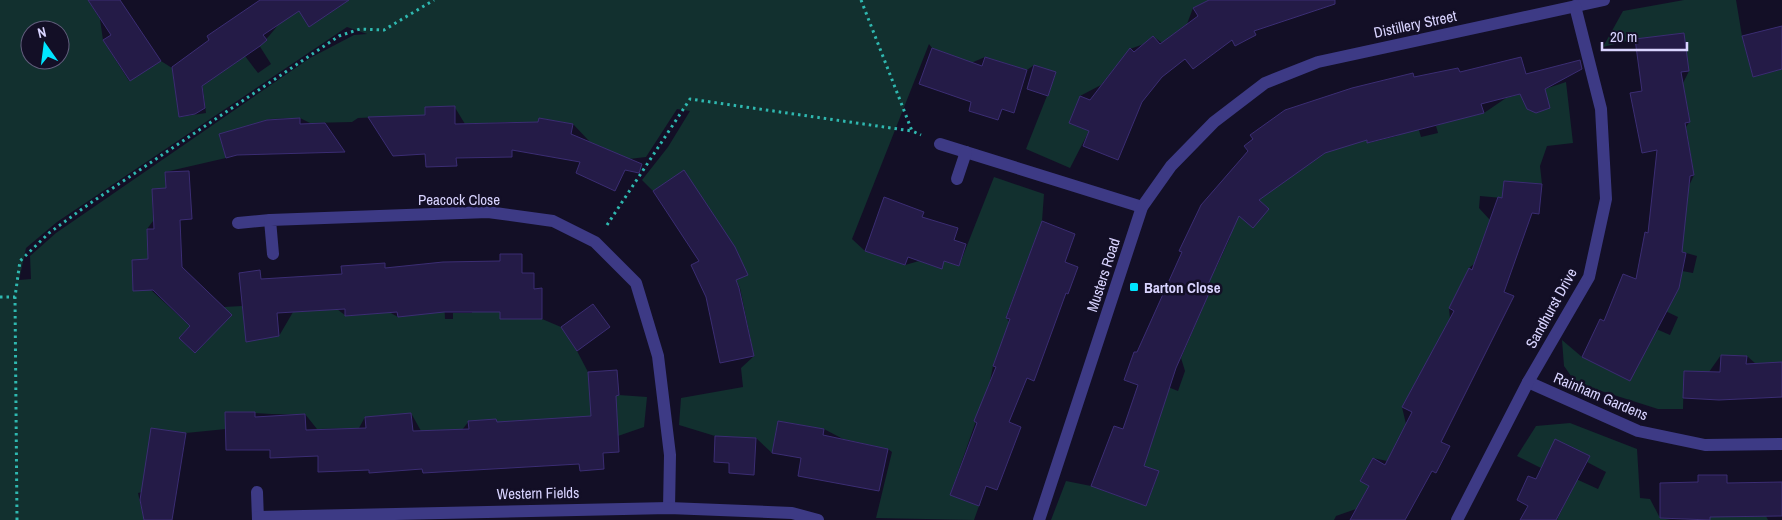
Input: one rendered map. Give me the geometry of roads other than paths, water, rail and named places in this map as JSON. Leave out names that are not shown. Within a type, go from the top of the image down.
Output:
[{"type":"street","name":"Distillery Street","points":[[1265,83],[1318,62],[1604,0]]},
{"type":"street","name":"Sandhurst Drive","points":[[1457,520],[1528,382],[1589,277],[1606,199],[1600,109],[1575,6]]},
{"type":"street","name":"Musters Road","points":[[1038,520],[1142,207],[1171,166],[1214,122],[1265,83]]},
{"type":"street","points":[[940,144],[1142,207]]},
{"type":"street","points":[[957,178],[966,152]]},
{"type":"street","name":"Peacock Close","points":[[238,223],[270,220],[488,212],[553,221],[595,242],[636,283],[658,356],[670,455],[669,508]]},
{"type":"street","points":[[270,220],[273,254]]},
{"type":"street","name":"Rainham Gardens","points":[[1528,382],[1638,431],[1705,445],[1782,444]]},
{"type":"street","name":"Western Fields","points":[[257,492],[258,519],[669,508],[792,513],[818,520]]},
{"type":"place","name":"Barton Close","points":[[1134,287]]}]
